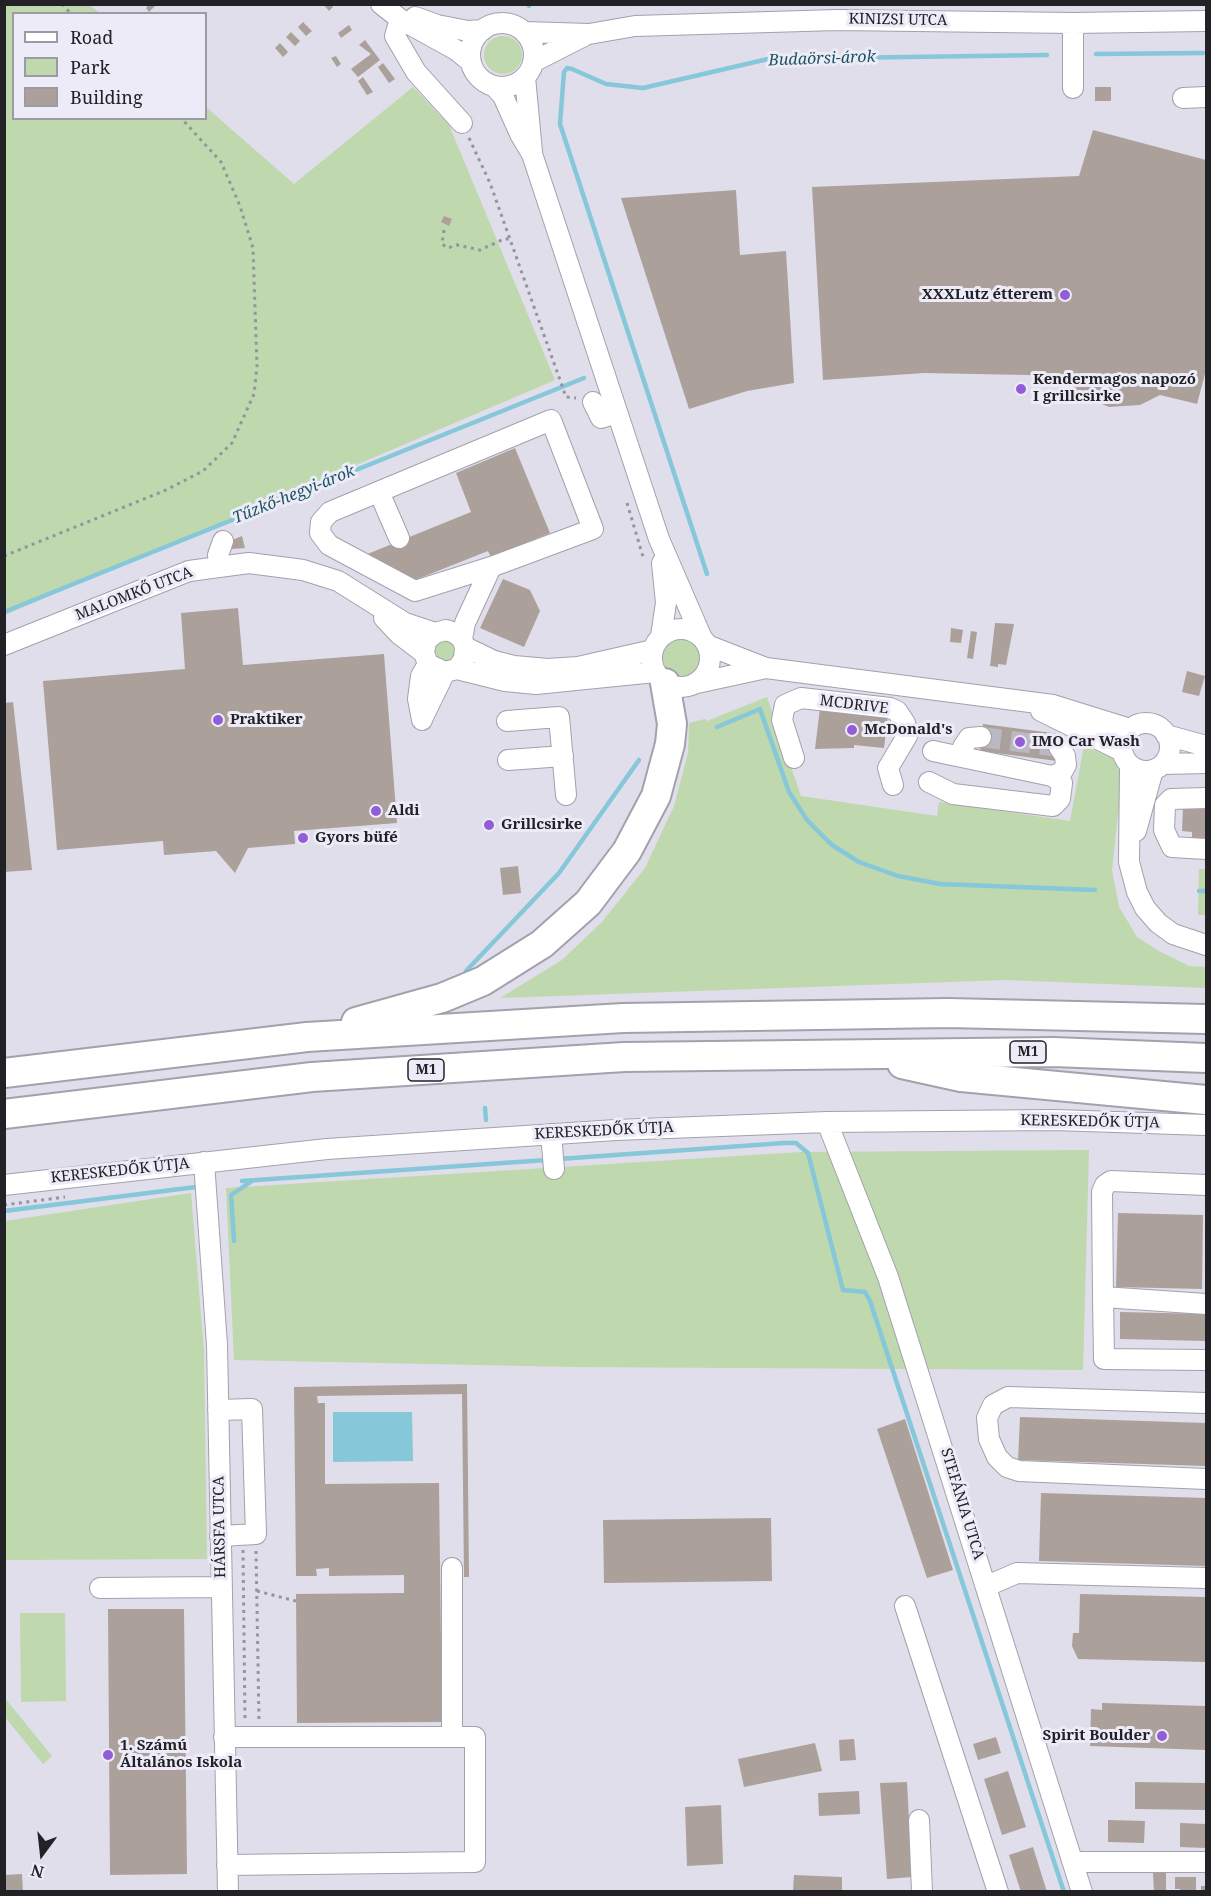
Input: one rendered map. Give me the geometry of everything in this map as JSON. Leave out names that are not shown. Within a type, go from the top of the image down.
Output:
[{"type":"highway","points":[[307,1036],[442,999],[483,981],[543,944],[574,916],[595,894],[627,850],[656,796],[666,761],[672,724],[660,678]]},
{"type":"highway","points":[[4,1073],[307,1036],[623,1018],[948,1013],[1206,1019]]},
{"type":"highway","points":[[850,1052],[962,1077],[1206,1100]]},
{"type":"highway","name":"M1","points":[[4,1114],[312,1077],[624,1057],[850,1052],[1054,1052],[1206,1058]]},
{"type":"street","points":[[382,5],[400,19],[456,50],[471,63],[479,78],[494,86],[503,96],[520,135],[532,154],[659,539],[704,640],[710,665],[697,683]]},
{"type":"street","points":[[382,5],[437,25],[483,30],[504,24],[524,32],[533,49],[529,69],[532,154]]},
{"type":"street","points":[[400,19],[395,36],[416,72],[462,123]]},
{"type":"street","name":"KINIZSI UTCA","points":[[524,32],[590,34],[635,26],[748,21],[1073,23],[1206,21]]},
{"type":"street","points":[[1073,23],[1073,88]]},
{"type":"street","points":[[471,63],[472,45],[483,30]]},
{"type":"street","name":"KINIZSI UTCA","points":[[529,69],[590,34]]},
{"type":"street","points":[[494,86],[511,86],[529,69]]},
{"type":"street","points":[[1183,98],[1206,97]]},
{"type":"street","points":[[593,402],[601,418],[617,413]]},
{"type":"street","points":[[551,420],[593,529],[491,567],[415,591],[322,539],[319,527],[324,516],[551,420]]},
{"type":"street","points":[[379,492],[399,538]]},
{"type":"street","points":[[659,539],[666,603],[652,661],[660,678],[681,688],[766,668]]},
{"type":"street","points":[[219,566],[218,555],[223,541]]},
{"type":"street","name":"MALOMKŐ UTCA","points":[[4,645],[150,584],[189,571],[219,566],[270,564],[303,570],[338,581],[405,623],[456,635],[494,661],[514,666],[548,669],[578,667],[657,643]]},
{"type":"street","points":[[456,635],[426,641],[438,664],[464,659],[456,635],[491,567]]},
{"type":"street","name":"MALOMKŐ UTCA","points":[[368,601],[399,634],[438,664],[505,681],[536,684],[660,678]]},
{"type":"street","points":[[657,643],[681,629],[766,668],[1053,705],[1130,729],[1148,724],[1161,729],[1166,735],[1170,749],[1158,767],[1129,862]]},
{"type":"street","name":"MCDRIVE","points":[[794,758],[782,720],[784,705],[801,698],[890,708],[897,711],[905,723],[907,736],[888,768],[893,785]]},
{"type":"street","points":[[1017,700],[1126,759],[1137,770],[1206,763]]},
{"type":"street","points":[[507,721],[559,717],[566,795]]},
{"type":"street","points":[[1130,729],[1123,741],[1126,759],[1129,862],[1141,900],[1158,923],[1173,934],[1206,945]]},
{"type":"street","points":[[1166,735],[1206,746]]},
{"type":"street","points":[[962,758],[963,747],[969,738],[981,737]]},
{"type":"street","points":[[1052,776],[1062,772],[1066,765],[1065,756],[1059,747]]},
{"type":"street","points":[[929,782],[953,794],[1053,806],[1060,799],[1062,783],[1052,776],[933,751]]},
{"type":"street","points":[[508,760],[563,756]]},
{"type":"street","points":[[1197,797],[1172,810],[1172,829],[1178,839],[1187,843],[1206,844]]},
{"type":"street","points":[[1197,797],[1171,799],[1165,805],[1164,830],[1172,847],[1206,849]]},
{"type":"street","name":"KERESKEDŐK ÚTJA","points":[[4,1185],[327,1149],[553,1151],[826,1122],[1055,1120],[1206,1125]]},
{"type":"street","name":"STEFÁNIA UTCA","points":[[826,1122],[888,1277],[1082,1892]]},
{"type":"street","name":"HÁRSFA UTCA","points":[[204,1162],[217,1345],[218,1410],[226,1536],[222,1587],[231,1736],[228,1892]]},
{"type":"street","points":[[1206,1185],[1111,1181],[1105,1185],[1102,1192],[1104,1359],[1206,1360]]},
{"type":"street","points":[[1103,1298],[1206,1304]]},
{"type":"street","points":[[1206,1403],[1008,1397],[993,1405],[987,1418],[990,1438],[997,1457],[1007,1467],[1019,1471],[1206,1479]]},
{"type":"street","points":[[218,1410],[252,1410],[256,1534],[226,1536]]},
{"type":"street","points":[[452,1568],[452,1737]]},
{"type":"street","points":[[987,1586],[1017,1573],[1206,1578]]},
{"type":"street","points":[[100,1588],[222,1587]]},
{"type":"street","points":[[905,1606],[998,1892]]},
{"type":"street","points":[[227,1865],[475,1862],[475,1737],[231,1736]]},
{"type":"street","points":[[919,1820],[922,1892]]},
{"type":"street","points":[[1073,1862],[1206,1862]]},
{"type":"path","points":[[4,556],[166,490],[203,471],[232,442],[254,394],[257,366],[253,248],[240,206],[221,162],[183,120]]},
{"type":"path","points":[[462,123],[490,183],[566,397]]},
{"type":"path","points":[[444,230],[442,244],[448,248],[457,245],[480,250],[504,239],[510,239]]},
{"type":"path","points":[[624,494],[648,571]]},
{"type":"path","points":[[256,1534],[259,1736]]},
{"type":"path","points":[[226,1536],[243,1549],[246,1717],[231,1736]]},
{"type":"path","points":[[257,1591],[296,1601]]},
{"type":"green space","points":[[5,5],[89,5],[99,12],[12,12],[12,120],[207,120],[207,108],[294,184],[413,87],[449,125],[555,380],[5,615]]},
{"type":"green space","points":[[503,36],[516,42],[522,55],[516,68],[503,74],[490,68],[484,55],[490,42]]},
{"type":"green space","points":[[682,639],[695,645],[701,658],[695,671],[682,677],[669,671],[663,658],[669,645]]},
{"type":"green space","points":[[445,640],[453,643],[456,651],[453,659],[445,662],[437,659],[434,651],[437,643]]},
{"type":"green space","points":[[767,697],[801,796],[937,816],[939,802],[1070,821],[1084,746],[1113,758],[1122,777],[1112,870],[1119,907],[1137,937],[1189,966],[1206,967],[1206,988],[1006,980],[500,998],[562,960],[602,922],[645,868],[674,806],[688,753],[689,723],[705,719],[707,721]]},
{"type":"green space","points":[[1199,869],[1206,869],[1206,915],[1198,915]]},
{"type":"green space","points":[[1089,1150],[1083,1370],[575,1367],[234,1360],[226,1188],[801,1152]]},
{"type":"green space","points":[[191,1193],[204,1351],[207,1559],[5,1560],[5,1221]]},
{"type":"green space","points":[[20,1613],[65,1613],[66,1701],[21,1702]]},
{"type":"green space","points":[[4,1697],[52,1756],[43,1764],[5,1717]]},
{"type":"water","points":[[333,1412],[412,1412],[413,1461],[333,1462]]},
{"type":"building","points":[[149,4],[157,4],[149,12],[146,8]]},
{"type":"building","points":[[323,4],[331,4],[333,7],[329,11]]},
{"type":"building","points":[[303,22],[312,31],[306,36],[298,27]]},
{"type":"building","points":[[349,25],[352,30],[341,38],[338,33]]},
{"type":"building","points":[[291,32],[300,41],[295,46],[286,37]]},
{"type":"building","points":[[365,40],[380,60],[358,77],[351,69],[371,54],[359,45]]},
{"type":"building","points":[[280,43],[288,52],[283,57],[275,48]]},
{"type":"building","points":[[336,56],[341,64],[337,67],[331,58]]},
{"type":"building","points":[[383,63],[395,79],[389,83],[378,67]]},
{"type":"building","points":[[363,77],[373,92],[367,95],[358,81]]},
{"type":"building","points":[[1095,87],[1111,87],[1111,101],[1095,101]]},
{"type":"building","points":[[1093,130],[1206,160],[1206,370],[1197,404],[1160,395],[1140,405],[1109,407],[1083,396],[1064,379],[1027,375],[924,373],[823,380],[812,187],[1079,176]]},
{"type":"building","points":[[736,190],[740,255],[786,251],[794,383],[747,391],[689,409],[621,198]]},
{"type":"building","points":[[444,216],[452,219],[449,226],[441,222]]},
{"type":"building","points":[[515,448],[550,533],[491,557],[488,551],[410,582],[365,555],[471,512],[456,473]]},
{"type":"building","points":[[242,536],[245,548],[232,549],[230,541]]},
{"type":"building","points":[[503,579],[530,590],[540,611],[524,647],[480,628]]},
{"type":"building","name":"Praktiker","points":[[238,608],[243,665],[384,654],[397,823],[294,831],[295,844],[248,848],[235,873],[216,851],[164,855],[163,841],[57,850],[43,681],[185,669],[181,613]]},
{"type":"building","points":[[995,623],[1014,624],[1006,665],[998,664],[998,667],[990,666]]},
{"type":"building","points":[[951,628],[963,630],[961,643],[950,642]]},
{"type":"building","points":[[971,631],[977,632],[973,659],[967,658]]},
{"type":"building","points":[[1187,671],[1205,676],[1199,696],[1182,692]]},
{"type":"building","points":[[13,702],[32,870],[4,872],[4,703]]},
{"type":"building","name":"McDonald's","points":[[820,708],[888,715],[884,748],[854,745],[854,748],[815,749]]},
{"type":"building","name":"IMO Car Wash","points":[[983,724],[1060,734],[1057,761],[980,751]]},
{"type":"building","points":[[1183,808],[1206,809],[1206,840],[1192,839],[1192,832],[1182,831]]},
{"type":"building","points":[[518,866],[521,893],[503,895],[500,868]]},
{"type":"building","points":[[1118,1213],[1203,1215],[1202,1289],[1116,1287]]},
{"type":"building","points":[[1120,1312],[1206,1314],[1206,1341],[1120,1339]]},
{"type":"building","points":[[467,1384],[469,1577],[464,1577],[462,1394],[317,1396],[318,1403],[325,1403],[325,1484],[439,1483],[442,1722],[297,1723],[296,1594],[404,1593],[404,1575],[329,1576],[329,1568],[316,1569],[317,1576],[296,1576],[294,1387]]},
{"type":"building","points":[[1020,1417],[1206,1423],[1206,1466],[1018,1460]]},
{"type":"building","points":[[905,1419],[953,1570],[927,1578],[877,1429]]},
{"type":"building","points":[[1041,1493],[1206,1498],[1206,1566],[1039,1561]]},
{"type":"building","points":[[771,1518],[772,1581],[604,1583],[603,1520]]},
{"type":"building","points":[[1080,1594],[1206,1597],[1206,1662],[1078,1659],[1072,1646],[1073,1633],[1079,1633]]},
{"type":"building","points":[[108,1609],[184,1609],[187,1874],[110,1875]]},
{"type":"building","points":[[1102,1703],[1206,1706],[1206,1750],[1090,1746],[1091,1709],[1102,1710]]},
{"type":"building","points":[[996,1737],[1001,1753],[978,1760],[973,1744]]},
{"type":"building","points":[[854,1739],[856,1760],[840,1761],[839,1740]]},
{"type":"building","points":[[815,1743],[822,1771],[744,1787],[738,1759]]},
{"type":"building","points":[[1008,1771],[1026,1827],[1002,1835],[984,1779]]},
{"type":"building","points":[[907,1782],[912,1877],[887,1879],[880,1783]]},
{"type":"building","points":[[1135,1782],[1206,1783],[1205,1810],[1135,1809]]},
{"type":"building","points":[[859,1791],[860,1814],[819,1816],[818,1793]]},
{"type":"building","points":[[721,1805],[723,1864],[687,1866],[685,1807]]},
{"type":"building","points":[[1108,1820],[1145,1821],[1144,1843],[1108,1842]]},
{"type":"building","points":[[1180,1823],[1206,1824],[1206,1848],[1180,1847]]},
{"type":"building","points":[[1033,1847],[1047,1892],[1021,1892],[1009,1855]]},
{"type":"building","points":[[1153,1873],[1166,1873],[1166,1892],[1154,1892]]},
{"type":"building","points":[[22,1874],[23,1892],[4,1892],[4,1875]]},
{"type":"building","points":[[794,1875],[842,1877],[842,1892],[793,1891]]},
{"type":"building","points":[[1175,1877],[1196,1877],[1196,1892],[1180,1892],[1180,1889],[1175,1889]]},
{"type":"building","points":[[1201,1886],[1206,1886],[1206,1892],[1201,1892]]},
{"type":"waterway","name":"Budaörsi-árok","points":[[1096,54],[1203,53]]},
{"type":"waterway","points":[[707,574],[560,124],[564,72],[567,68],[572,69],[606,84],[643,88],[768,59],[1047,55]]},
{"type":"waterway","name":"Tűzkő-hegyi-árok","points":[[4,612],[584,378]]},
{"type":"waterway","points":[[717,727],[760,709],[789,792],[807,820],[832,845],[859,862],[898,876],[940,884],[1095,890]]},
{"type":"waterway","points":[[466,971],[559,873],[639,760]]},
{"type":"waterway","points":[[1199,891],[1206,891]]},
{"type":"waterway","points":[[485,1108],[486,1120]]},
{"type":"waterway","points":[[559,1159],[784,1143],[796,1143],[808,1153],[843,1290],[865,1292],[870,1301],[1064,1892]]},
{"type":"waterway","points":[[242,1181],[547,1160]]},
{"type":"waterway","points":[[234,1241],[231,1195],[252,1181]]},
{"type":"waterway","points":[[4,1211],[196,1187]]},
{"type":"tunnel","points":[[981,737],[1059,747]]},
{"type":"place","name":"XXXLutz étterem","points":[[1065,295]]},
{"type":"place","name":"Kendermagos napozó I grillcsirke","points":[[1021,389]]},
{"type":"place","name":"Praktiker","points":[[218,720]]},
{"type":"place","name":"McDonald's","points":[[852,730]]},
{"type":"place","name":"IMO Car Wash","points":[[1020,742]]},
{"type":"place","name":"Aldi","points":[[376,811]]},
{"type":"place","name":"Grillcsirke","points":[[489,825]]},
{"type":"place","name":"Gyors büfé","points":[[303,838]]},
{"type":"place","name":"Spirit Boulder","points":[[1162,1736]]},
{"type":"place","name":"1. Számú Általános Iskola","points":[[108,1755]]}]
